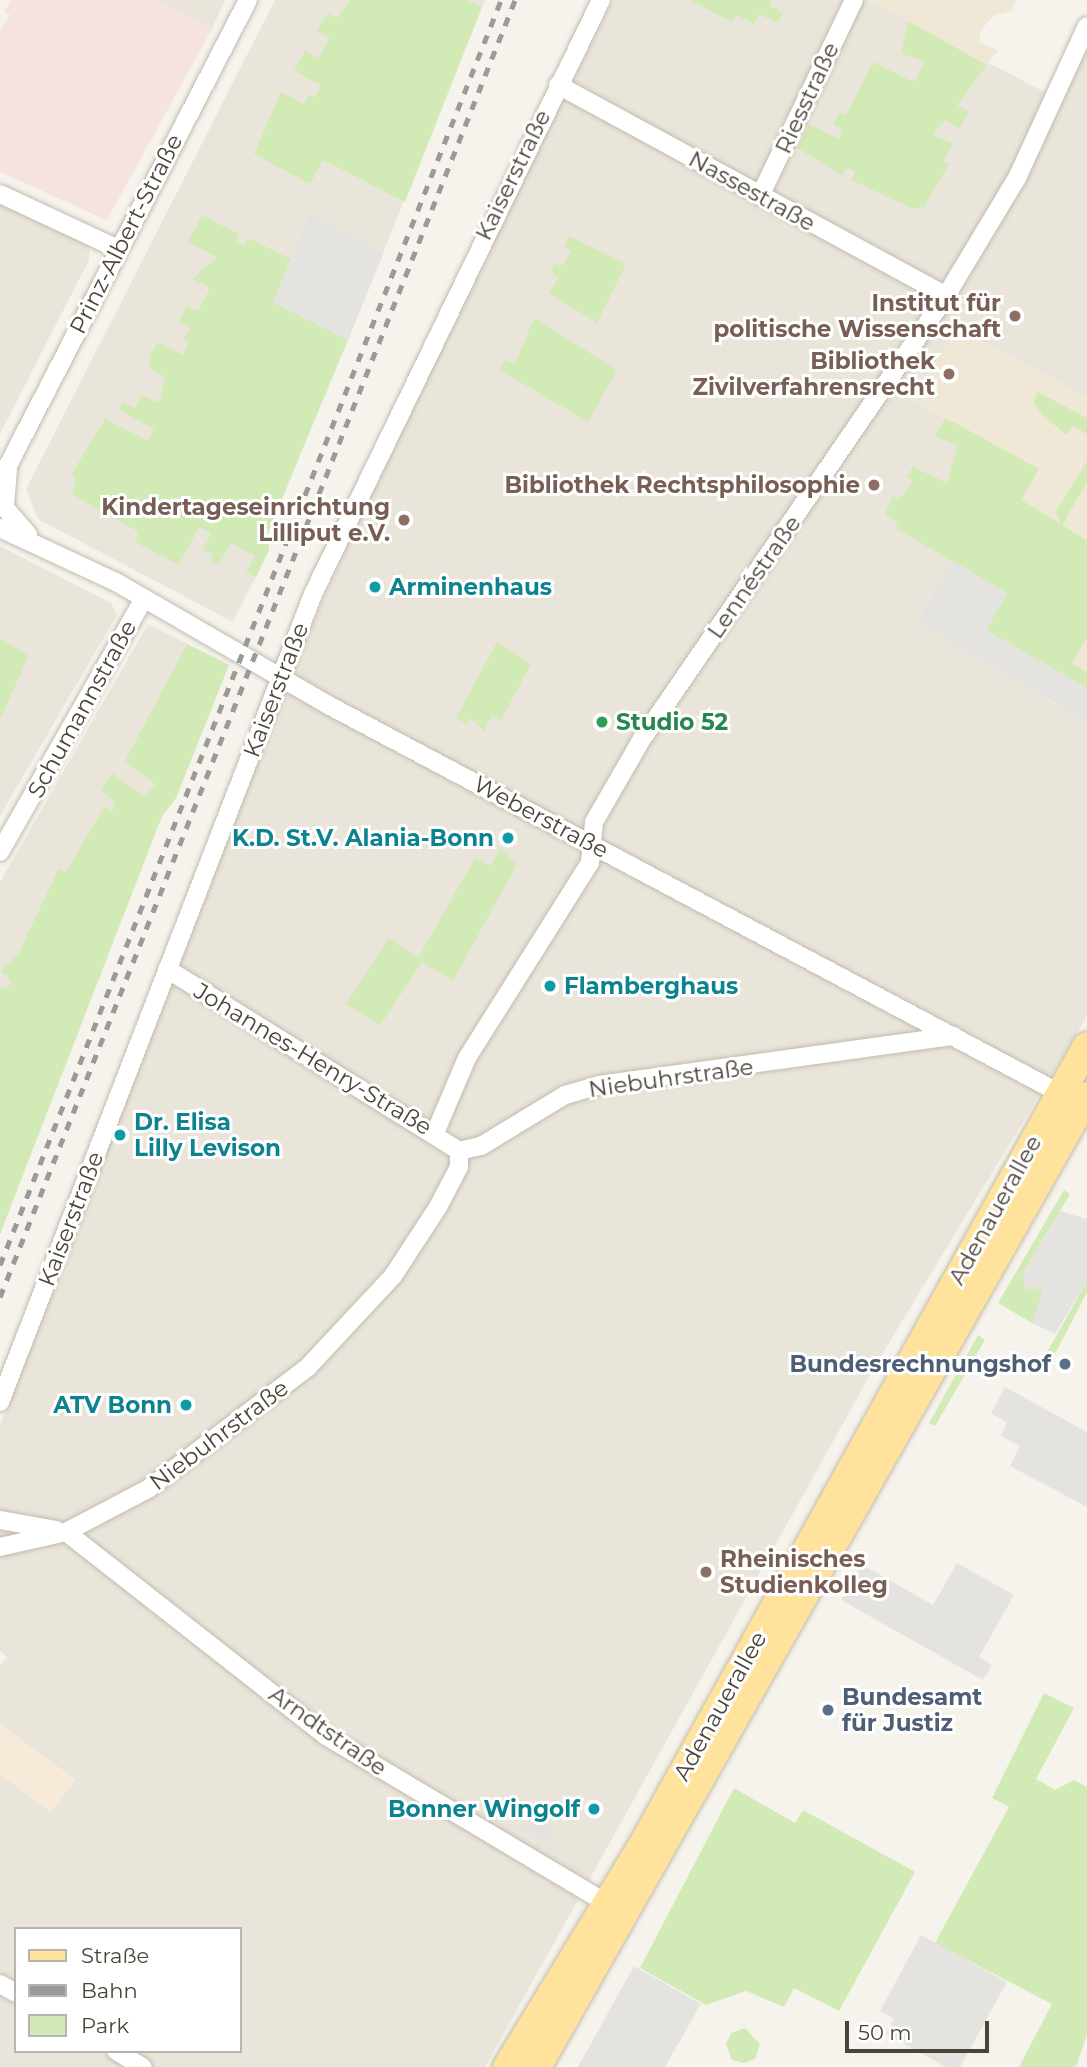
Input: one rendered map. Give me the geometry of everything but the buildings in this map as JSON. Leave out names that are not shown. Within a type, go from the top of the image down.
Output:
[{"type":"main road","name":"Adenauerallee","points":[[537,2067],[1079,1099],[1087,1046]]},
{"type":"main road","name":"Adenauerallee","points":[[507,2067],[608,1904],[1079,1099]]},
{"type":"street","name":"Prinz-Albert-Straße","points":[[36,541],[5,508],[4,476],[116,248],[248,0]]},
{"type":"street","name":"Kaiserstraße","points":[[0,1402],[159,987],[346,518],[601,0]]},
{"type":"street","name":"Riesstraße","points":[[760,196],[854,0]]},
{"type":"street","name":"Lennéstraße","points":[[435,1133],[467,1058],[590,863],[594,822],[642,739],[946,296],[1017,178],[1087,29]]},
{"type":"street","name":"Nassestraße","points":[[558,86],[946,296]]},
{"type":"street","points":[[0,194],[116,248]]},
{"type":"street","name":"Weberstraße","points":[[0,528],[36,541],[142,602],[277,687],[592,843],[954,1036],[1079,1099]]},
{"type":"street","name":"Schumannstraße","points":[[0,852],[142,602]]},
{"type":"street","name":"Johannes-Henry-Straße","points":[[167,969],[404,1120],[435,1133],[459,1151]]},
{"type":"street","name":"Niebuhrstraße","points":[[0,1547],[66,1532],[148,1489],[308,1367],[393,1276],[438,1208],[459,1167],[459,1151],[481,1146],[565,1095],[599,1085],[954,1036]]},
{"type":"street","points":[[0,1520],[66,1532]]},
{"type":"street","name":"Arndtstraße","points":[[66,1532],[326,1736],[608,1904]]},
{"type":"street","points":[[119,2053],[143,2067]]},
{"type":"shaded area","points":[[10,0],[156,0],[212,29],[107,220],[0,172],[0,31],[10,15],[5,12]]},
{"type":"shaded area","points":[[156,0],[225,0],[212,29]]},
{"type":"shaded area","points":[[275,0],[485,0],[348,340],[273,302],[293,471],[267,535],[269,550],[233,622],[38,519],[26,489]]},
{"type":"shaded area","points":[[613,0],[868,0],[1060,100],[1087,43],[1087,397],[958,329],[911,399],[1039,469],[994,546],[953,562],[1043,697],[1087,722],[1087,1016],[875,1366],[485,2067],[0,2067],[0,1774],[51,1812],[75,1780],[0,1724],[0,1666],[7,1657],[0,1651],[0,1425],[287,680],[404,420]]},
{"type":"shaded area","points":[[868,0],[1016,0],[1012,11],[993,16],[982,29],[979,42],[998,50],[987,65]]},
{"type":"shaded area","points":[[0,204],[89,244],[89,260],[0,434]]},
{"type":"shaded area","points":[[310,213],[384,252],[348,340],[273,302]]},
{"type":"shaded area","points":[[958,329],[1087,397],[1087,722],[917,622],[953,561],[1007,593],[993,546],[1038,469],[910,399]]},
{"type":"shaded area","points":[[0,546],[111,603],[117,615],[0,816]]},
{"type":"shaded area","points":[[953,561],[1007,593],[986,630],[1087,688],[1087,722],[917,622]]},
{"type":"shaded area","points":[[148,624],[229,665],[176,798],[162,816],[0,1234],[0,882]]},
{"type":"shaded area","points":[[1060,1211],[1087,1219],[1087,1281],[1055,1334],[1032,1323],[1043,1289],[1025,1289],[1023,1273]]},
{"type":"shaded area","name":"Bundesrechnungshof","points":[[1005,1387],[1087,1432],[1087,1507],[1010,1466],[1020,1446],[1001,1436],[1007,1423],[991,1413]]},
{"type":"shaded area","points":[[957,1563],[1014,1595],[979,1657],[992,1665],[983,1680],[841,1600],[861,1564],[933,1605]]},
{"type":"shaded area","points":[[0,1724],[75,1779],[51,1812],[0,1774]]},
{"type":"shaded area","points":[[527,1813],[557,1831],[549,1844],[519,1826]]},
{"type":"shaded area","points":[[921,1935],[1007,1982],[960,2067],[946,2067],[886,2034],[894,2019],[880,2011]]},
{"type":"shaded area","points":[[634,1966],[701,2004],[665,2067],[578,2067]]},
{"type":"green space","points":[[350,0],[466,0],[482,7],[405,202],[323,160],[310,184],[254,154],[281,92],[304,104],[309,95],[315,97],[321,85],[294,71],[305,51],[319,58],[330,38],[317,31],[322,21],[328,13],[337,18]]},
{"type":"green space","points":[[690,0],[772,0],[770,6],[783,13],[778,23],[759,14],[754,24],[736,15],[732,22]]},
{"type":"green space","points":[[908,21],[987,65],[957,105],[969,112],[960,128],[945,120],[935,131],[934,136],[953,143],[944,161],[949,164],[924,207],[914,209],[851,180],[855,172],[847,167],[842,175],[797,148],[809,124],[839,139],[843,129],[833,124],[840,112],[846,116],[873,62],[914,82],[924,62],[901,53]]},
{"type":"green space","points":[[202,215],[239,234],[236,241],[244,245],[248,238],[293,260],[273,302],[348,340],[267,535],[269,550],[256,577],[246,573],[255,556],[231,543],[219,565],[210,560],[213,554],[203,550],[211,533],[199,527],[179,565],[135,542],[139,532],[71,494],[76,483],[72,473],[105,419],[148,441],[154,429],[119,410],[123,402],[135,408],[142,395],[159,403],[165,377],[149,368],[151,354],[158,342],[183,355],[189,342],[184,339],[190,327],[179,321],[187,306],[198,311],[210,288],[192,279],[217,257],[188,242]]},
{"type":"green space","points":[[569,236],[626,264],[597,323],[549,293],[559,277],[550,272],[555,263],[562,266],[571,251],[564,247]]},
{"type":"green space","points":[[534,318],[617,370],[588,422],[500,370],[505,360],[515,364]]},
{"type":"green space","points":[[1038,392],[1087,418],[1087,434],[1073,426],[1067,435],[1042,415],[1034,403]]},
{"type":"green space","points":[[946,418],[1039,469],[1021,500],[1061,524],[1056,512],[1087,461],[1087,482],[1062,525],[1087,540],[1087,637],[1072,663],[1087,673],[1087,688],[986,630],[1007,593],[895,528],[898,523],[885,514],[893,496],[899,500],[913,481],[907,476],[913,467],[947,483],[958,445],[934,436]]},
{"type":"green space","points":[[0,638],[29,656],[0,719]]},
{"type":"green space","points":[[497,642],[531,664],[501,720],[492,716],[484,731],[471,718],[467,724],[456,718]]},
{"type":"green space","points":[[187,644],[229,665],[176,798],[162,816],[0,1234],[0,986],[6,989],[12,981],[0,971],[18,954],[59,868],[66,872],[104,807],[112,811],[116,804],[101,790],[112,773],[145,797],[155,784],[125,761]]},
{"type":"green space","points":[[500,848],[517,864],[453,981],[422,962],[380,1026],[346,1004],[389,938],[418,958],[475,858],[490,866]]},
{"type":"green space","points":[[1064,1190],[1070,1194],[1023,1273],[1043,1288],[1043,1304],[1032,1323],[998,1303]]},
{"type":"green space","points":[[1087,1281],[1087,1292],[1053,1358],[1046,1354]]},
{"type":"green space","points":[[978,1335],[985,1340],[935,1426],[929,1423]]},
{"type":"green space","points":[[1044,1693],[1074,1708],[1036,1779],[1055,1790],[1074,1780],[1087,1787],[1087,2034],[1076,2067],[1019,2067],[1052,2004],[935,1943],[1009,1807],[992,1798]]},
{"type":"green space","points":[[734,1788],[795,1823],[803,1810],[915,1872],[839,2011],[794,1988],[784,2007],[746,1991],[706,2005],[640,1968]]},
{"type":"green space","points":[[745,2028],[760,2044],[755,2059],[744,2063],[732,2060],[726,2044],[731,2033]]},
{"type":"railway","points":[[0,1265],[501,0]]},
{"type":"railway","points":[[0,1297],[515,0]]},
{"type":"place","name":"Institut für politische Wissenschaft","points":[[1015,316]]},
{"type":"place","name":"Bibliothek Zivilverfahrensrecht","points":[[949,374]]},
{"type":"place","name":"Bibliothek Rechtsphilosophie","points":[[874,485]]},
{"type":"place","name":"Kindertageseinrichtung Lilliput e.V.","points":[[404,520]]},
{"type":"place","name":"Arminenhaus","points":[[375,587]]},
{"type":"place","name":"Studio 52","points":[[602,722]]},
{"type":"place","name":"K.D. St.V. Alania-Bonn","points":[[508,838]]},
{"type":"place","name":"Flamberghaus","points":[[550,986]]},
{"type":"place","name":"Dr. Elisa Lilly Levison","points":[[120,1135]]},
{"type":"place","name":"Bundesrechnungshof","points":[[1065,1364]]},
{"type":"place","name":"ATV Bonn","points":[[186,1405]]},
{"type":"place","name":"Rheinisches Studienkolleg","points":[[706,1572]]},
{"type":"place","name":"Bundesamt für Justiz","points":[[828,1710]]},
{"type":"place","name":"Bonner Wingolf","points":[[594,1809]]}]
